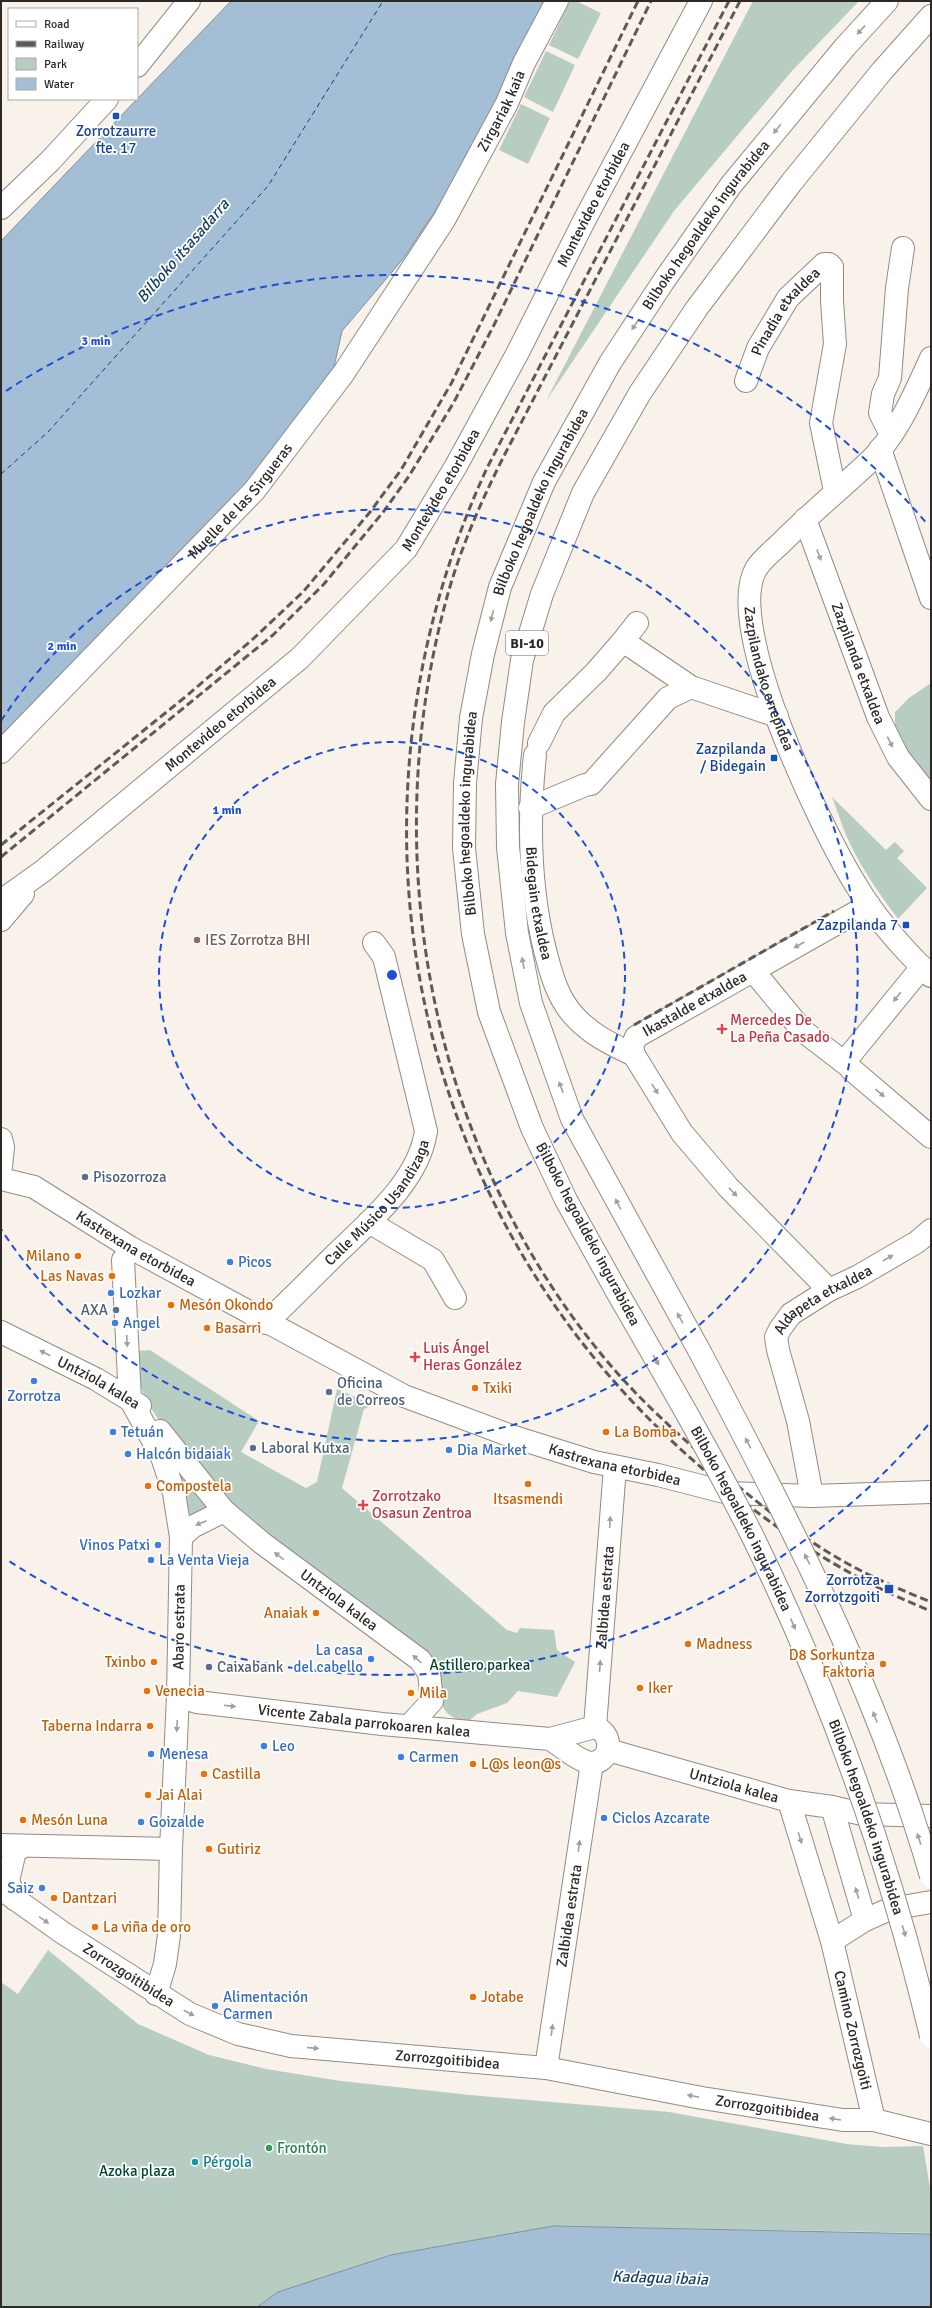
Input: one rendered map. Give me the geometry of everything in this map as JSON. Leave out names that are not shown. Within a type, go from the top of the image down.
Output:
[{"type":"main road","points":[[138,65],[189,1]]},
{"type":"main road","name":"Zirgariak kaia","points":[[444,220],[507,103],[524,63],[557,1]]},
{"type":"main road","name":"Montevideo etorbidea","points":[[1,901],[42,871],[300,658],[406,549],[456,466],[517,354],[585,219],[701,1]]},
{"type":"main road","name":"Bilboko hegoaldeko ingurabidea","points":[[887,1],[845,47],[731,185],[663,282],[610,363],[544,482],[500,587],[483,654],[472,718],[464,783],[464,848],[473,934],[489,1012],[532,1128],[566,1200],[706,1449],[751,1533],[789,1614],[838,1733],[883,1863],[914,1967],[931,2036]]},
{"type":"main road","name":"BI-10","points":[[931,16],[882,71],[791,183],[697,308],[640,394],[583,493],[542,594],[522,660],[513,722],[507,784],[508,847],[517,933],[531,1003],[572,1119],[700,1352],[819,1584],[856,1669],[896,1769],[931,1876]]},
{"type":"main road","points":[[5,202],[50,161],[106,100]]},
{"type":"main road","name":"Muelle de las Sirgueras","points":[[1,752],[254,491],[343,374],[444,220]]},
{"type":"main road","points":[[903,248],[897,288],[890,378],[883,394],[880,413],[886,442],[931,598]]},
{"type":"main road","name":"Pinadia etxaldea","points":[[746,381],[758,348],[788,298],[824,264],[829,264],[832,268],[832,301],[835,344],[821,424],[835,491]]},
{"type":"main road","name":"Zazpilandako errepidea","points":[[926,971],[869,905],[832,845],[812,804],[777,716],[763,675],[753,636],[750,586],[756,568],[886,442],[901,420],[931,358]]},
{"type":"main road","name":"Zazpilanda etxaldea","points":[[805,519],[878,716],[898,757],[931,799]]},
{"type":"main road","name":"Bidegain etxaldea","points":[[634,1055],[596,1036],[575,1017],[552,977],[536,916],[532,877],[530,808],[541,749],[554,713],[623,641],[637,623]]},
{"type":"main road","points":[[623,641],[691,687],[777,716]]},
{"type":"main road","points":[[530,808],[585,784],[591,784],[668,698],[691,687]]},
{"type":"main road","name":"Montevideo etorbidea","points":[[1,920],[42,871]]},
{"type":"main road","name":"Ikastalde etxaldea","points":[[829,1290],[728,1187],[682,1133],[634,1055],[632,1047],[636,1037],[869,905]]},
{"type":"main road","name":"Calle Músico Usandizaga","points":[[266,1323],[386,1206],[410,1172],[424,1143],[426,1131],[384,957],[374,943]]},
{"type":"main road","points":[[846,1064],[848,1057],[926,971]]},
{"type":"main road","points":[[760,979],[802,1030],[846,1064],[931,1136]]},
{"type":"main road","points":[[1,1139],[3,1147],[1,1167]]},
{"type":"main road","name":"Kastrexana etorbidea","points":[[1,1179],[34,1187],[131,1248],[266,1323],[404,1396],[514,1437],[615,1467],[658,1475],[728,1493],[812,1496],[931,1492]]},
{"type":"main road","points":[[369,1222],[433,1260],[455,1298]]},
{"type":"main road","name":"Aldapeta etxaldea","points":[[812,1496],[798,1421],[778,1350],[776,1337],[782,1325],[791,1314],[829,1290],[917,1242],[931,1230]]},
{"type":"main road","name":"Abaro estrata","points":[[131,1248],[123,1260],[130,1399],[162,1457],[174,1493],[181,1537],[178,1696],[171,1849],[169,1936],[165,1964],[156,1994]]},
{"type":"main road","name":"Untziola kalea","points":[[1,1332],[96,1379],[146,1410],[174,1450],[224,1512],[262,1543],[420,1660],[429,1673],[432,1701]]},
{"type":"main road","name":"Zalbidea estrata","points":[[595,1727],[615,1467]]},
{"type":"main road","points":[[181,1537],[192,1526],[224,1512]]},
{"type":"main road","name":"Vicente Zabala parrokoaren kalea","points":[[178,1696],[198,1702],[409,1726],[488,1732],[550,1739]]},
{"type":"main road","points":[[409,1726],[432,1701],[447,1720],[488,1732]]},
{"type":"main road","points":[[550,1739],[595,1727],[604,1733],[607,1738],[600,1756]]},
{"type":"main road","name":"Untziola kalea","points":[[550,1739],[582,1760],[600,1756],[789,1801],[832,1807],[862,1814],[931,1816]]},
{"type":"main road","name":"Zalbidea estrata","points":[[546,2068],[600,1756]]},
{"type":"main road","name":"Camino Zorrozgoiti","points":[[789,1801],[832,1941],[874,2120]]},
{"type":"main road","points":[[832,1807],[865,1920]]},
{"type":"main road","points":[[1,1845],[171,1849]]},
{"type":"main road","points":[[9,1895],[8,1881],[15,1851],[24,1846]]},
{"type":"main road","name":"Zorrozgoitibidea","points":[[9,1895],[156,1994],[190,2014],[238,2034],[291,2046],[546,2068],[702,2098],[843,2120],[874,2120],[931,2134]]},
{"type":"main road","points":[[832,1941],[865,1920],[890,1910],[931,1902]]},
{"type":"green space","points":[[570,1],[576,1],[601,13],[578,59],[549,45]]},
{"type":"green space","points":[[753,1],[859,1],[791,72],[674,211],[546,401]]},
{"type":"green space","points":[[546,51],[575,65],[553,112],[524,97]]},
{"type":"green space","points":[[521,104],[550,118],[528,164],[499,150]]},
{"type":"green space","points":[[931,683],[931,782],[895,737],[895,712],[909,698]]},
{"type":"green space","points":[[832,797],[886,850],[895,842],[904,851],[897,858],[927,888],[898,919],[876,888],[857,857],[846,835]]},
{"type":"green space","name":"Astillero parkea","points":[[150,1350],[259,1421],[241,1452],[306,1488],[317,1482],[337,1389],[373,1405],[364,1409],[342,1488],[507,1630],[517,1633],[520,1628],[554,1630],[557,1650],[575,1662],[557,1697],[518,1691],[507,1703],[477,1714],[470,1720],[457,1720],[447,1713],[438,1700],[436,1670],[424,1649],[337,1592],[244,1520],[165,1430],[149,1405],[139,1384],[135,1351]]},
{"type":"green space","points":[[176,1465],[211,1506],[188,1518]]},
{"type":"green space","name":"Azoka plaza","points":[[48,1950],[138,2024],[209,2055],[266,2069],[341,2081],[470,2095],[669,2112],[847,2144],[882,2147],[923,2146],[931,2193],[931,2233],[553,2226],[278,2292],[257,2307],[1,2307],[1,1982],[18,1994]]},
{"type":"water","name":"Bilboko itsasadarra","points":[[231,1],[557,1],[449,190],[403,259],[342,331],[334,367],[248,487],[1,740],[1,241],[136,100],[138,100],[138,98]]},
{"type":"water","name":"Kadagua ibaia","points":[[553,2226],[931,2234],[931,2307],[257,2307],[278,2292],[391,2255]]},
{"type":"ferry route","points":[[1,474],[48,432],[268,186],[383,1]]},
{"type":"railway","points":[[1,845],[184,698],[253,639],[303,592],[370,512],[401,470],[452,382],[638,1]]},
{"type":"railway","points":[[1,857],[273,635],[324,584],[384,511],[409,476],[454,402],[494,325],[651,1]]},
{"type":"railway","points":[[729,1],[487,468],[438,603],[411,740],[408,878],[427,1013],[467,1143],[529,1266],[612,1379],[715,1479],[766,1519],[817,1554],[872,1584],[931,1611]]},
{"type":"railway","points":[[740,1],[507,450],[481,504],[459,559],[447,597],[426,696],[417,797],[420,898],[434,998],[460,1095],[497,1189],[546,1278],[606,1360],[643,1401],[669,1426],[741,1489],[774,1515],[825,1550],[875,1578],[931,1602]]},
{"type":"railway","points":[[634,1025],[834,911]]},
{"type":"place","name":"Zorrotzaurre fte. 17","points":[[116,116]]},
{"type":"place","name":"Zazpilanda / Bidegain","points":[[774,758]]},
{"type":"place","name":"Zazpilanda 7","points":[[906,925]]},
{"type":"place","name":"IES Zorrotza BHI","points":[[197,940]]},
{"type":"place","name":"Mercedes De La Peña Casado","points":[[722,1029]]},
{"type":"place","name":"Pisozorroza","points":[[85,1177]]},
{"type":"place","name":"Milano","points":[[78,1256]]},
{"type":"place","name":"Picos","points":[[230,1262]]},
{"type":"place","name":"Las Navas","points":[[112,1276]]},
{"type":"place","name":"Lozkar","points":[[111,1293]]},
{"type":"place","name":"Mesón Okondo","points":[[171,1305]]},
{"type":"place","name":"AXA","points":[[116,1310]]},
{"type":"place","name":"Angel","points":[[115,1323]]},
{"type":"place","name":"Basarri","points":[[207,1328]]},
{"type":"place","name":"Luis Ángel Heras González","points":[[415,1357]]},
{"type":"place","name":"Zorrotza","points":[[34,1381]]},
{"type":"place","name":"Txiki","points":[[475,1388]]},
{"type":"place","name":"Oficina de Correos","points":[[329,1392]]},
{"type":"place","name":"Tetuán","points":[[113,1432]]},
{"type":"place","name":"La Bomba","points":[[606,1432]]},
{"type":"place","name":"Laboral Kutxa","points":[[253,1448]]},
{"type":"place","name":"Dia Market","points":[[449,1450]]},
{"type":"place","name":"Halcón bidaiak","points":[[128,1454]]},
{"type":"place","name":"Itsasmendi","points":[[528,1484]]},
{"type":"place","name":"Compostela","points":[[148,1486]]},
{"type":"place","name":"Zorrotzako Osasun Zentroa","points":[[363,1505]]},
{"type":"place","name":"Vinos Patxi","points":[[158,1545]]},
{"type":"place","name":"La Venta Vieja","points":[[151,1560]]},
{"type":"place","name":"Zorrotza Zorrotzgoiti","points":[[889,1589]]},
{"type":"place","name":"Anaiak","points":[[316,1613]]},
{"type":"place","name":"Madness","points":[[688,1644]]},
{"type":"place","name":"La casa del cabello","points":[[371,1659]]},
{"type":"place","name":"Txinbo","points":[[154,1662]]},
{"type":"place","name":"D8 Sorkuntza Faktoria","points":[[883,1664]]},
{"type":"place","name":"Caixabank","points":[[209,1667]]},
{"type":"place","name":"Iker","points":[[640,1688]]},
{"type":"place","name":"Venecia","points":[[147,1691]]},
{"type":"place","name":"Mila","points":[[411,1693]]},
{"type":"place","name":"Taberna Indarra","points":[[150,1726]]},
{"type":"place","name":"Leo","points":[[264,1746]]},
{"type":"place","name":"Menesa","points":[[151,1754]]},
{"type":"place","name":"Carmen","points":[[401,1757]]},
{"type":"place","name":"L@s leon@s","points":[[473,1764]]},
{"type":"place","name":"Castilla","points":[[204,1774]]},
{"type":"place","name":"Jai Alai","points":[[148,1795]]},
{"type":"place","name":"Ciclos Azcarate","points":[[604,1818]]},
{"type":"place","name":"Mesón Luna","points":[[23,1820]]},
{"type":"place","name":"Goizalde","points":[[141,1822]]},
{"type":"place","name":"Gutiriz","points":[[209,1849]]},
{"type":"place","name":"Saiz","points":[[42,1888]]},
{"type":"place","name":"Dantzari","points":[[54,1898]]},
{"type":"place","name":"La viña de oro","points":[[95,1927]]},
{"type":"place","name":"Jotabe","points":[[473,1997]]},
{"type":"place","name":"Alimentación Carmen","points":[[215,2006]]},
{"type":"place","name":"Frontón","points":[[269,2148]]},
{"type":"place","name":"Pérgola","points":[[195,2162]]}]
